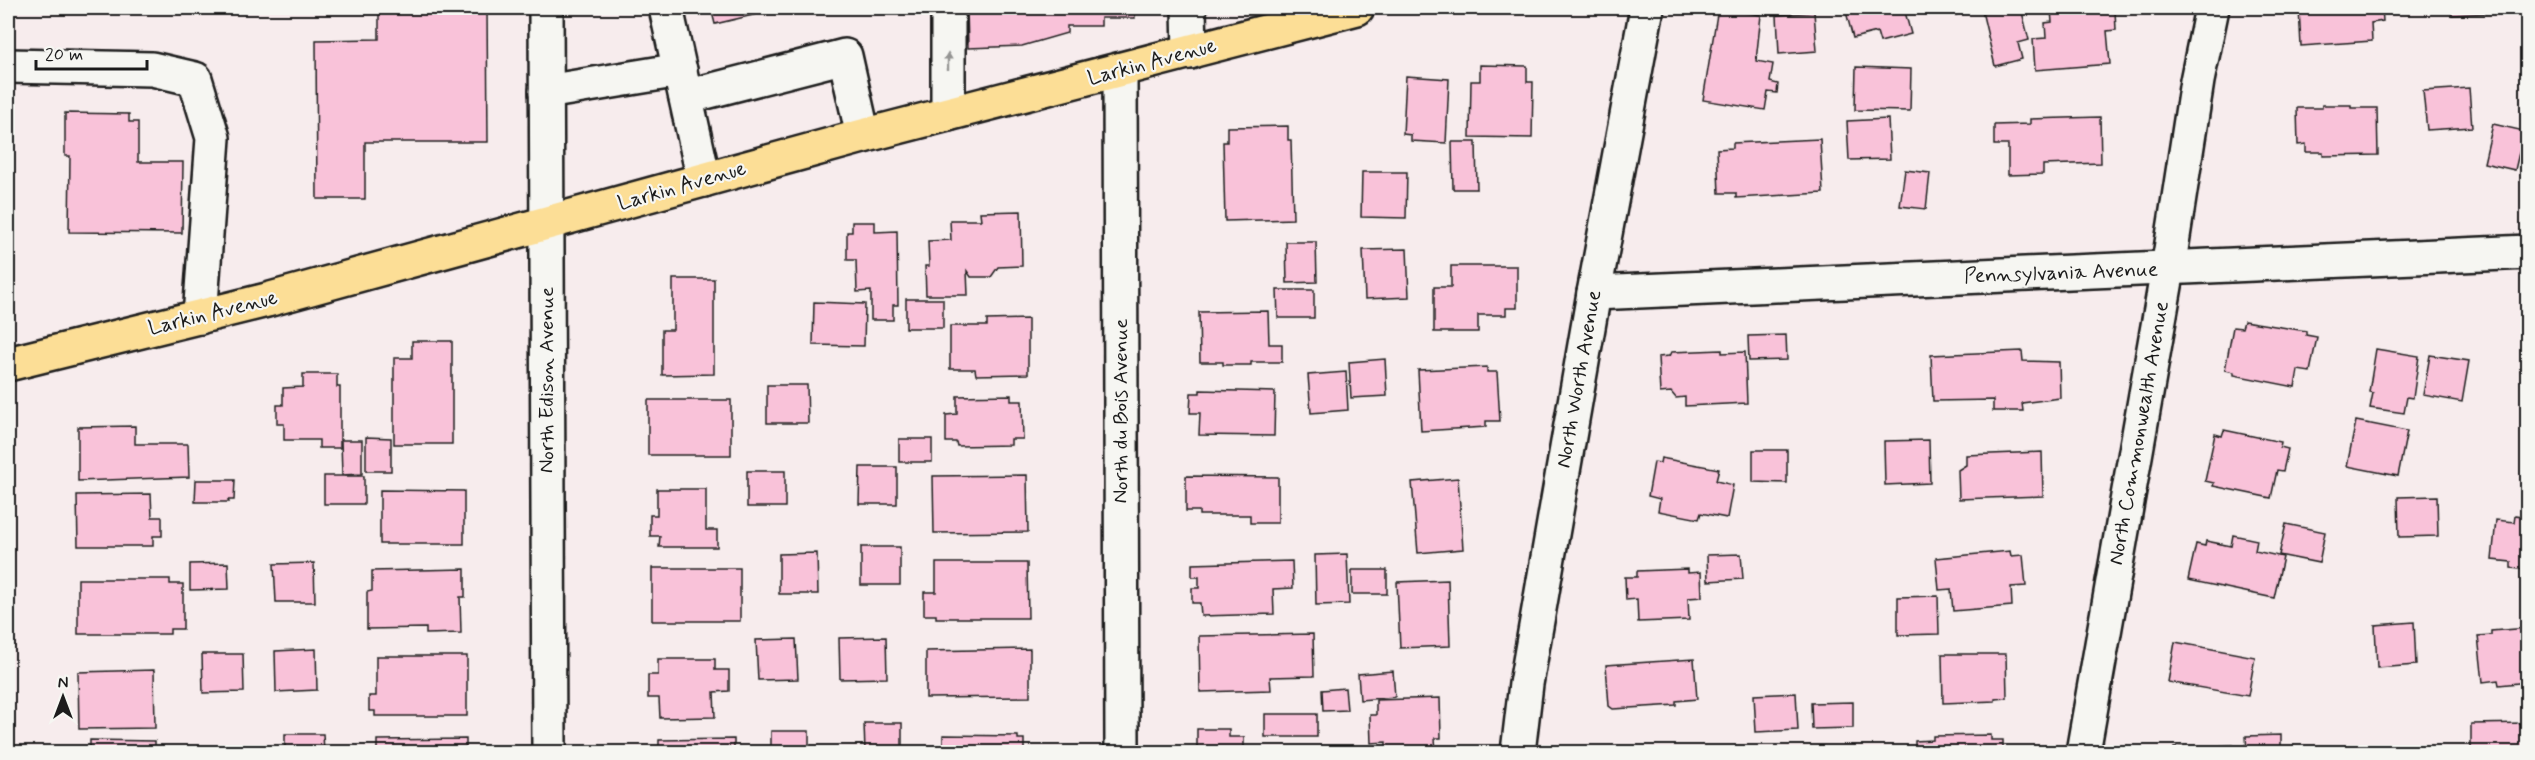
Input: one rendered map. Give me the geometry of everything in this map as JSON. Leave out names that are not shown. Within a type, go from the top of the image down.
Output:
[{"type":"main road","name":"Larkin Avenue","points":[[8,364],[200,316],[546,224],[862,136],[1357,8]]},
{"type":"street","name":"North Edison Avenue","points":[[546,8],[549,753]]},
{"type":"street","points":[[666,8],[704,180]]},
{"type":"street","points":[[948,8],[948,114]]},
{"type":"street","points":[[1189,8],[1190,52]]},
{"type":"street","name":"North Worth Avenue","points":[[1518,753],[1526,684],[1594,293],[1647,8]]},
{"type":"street","name":"North Commonwealth Avenue","points":[[2083,753],[2168,269],[2197,81],[2212,8]]},
{"type":"street","points":[[546,92],[683,84],[845,56],[862,136]]},
{"type":"street","points":[[8,66],[152,69],[195,78],[213,138],[200,316]]},
{"type":"street","name":"North du Bois Avenue","points":[[1120,70],[1122,753]]},
{"type":"street","name":"Pennsylvania Avenue","points":[[1594,293],[2528,252]]},
{"type":"building","points":[[379,8],[487,8],[488,142],[365,142],[365,199],[317,199],[316,40],[379,39]]},
{"type":"building","points":[[711,8],[783,8],[715,24]]},
{"type":"building","points":[[967,8],[1134,8],[1135,18],[1101,18],[1101,26],[1067,26],[1067,33],[1022,46],[968,48]]},
{"type":"building","points":[[1718,8],[1761,15],[1756,61],[1773,64],[1770,82],[1778,84],[1777,93],[1768,92],[1765,110],[1703,100]]},
{"type":"building","points":[[1845,8],[1904,8],[1911,34],[1880,42],[1877,32],[1853,38]]},
{"type":"building","points":[[1953,8],[1982,8],[1955,15]]},
{"type":"building","points":[[1997,8],[2021,8],[2029,40],[2018,43],[2022,59],[1995,66],[1982,11]]},
{"type":"building","points":[[2104,8],[2104,12],[2115,11],[2116,30],[2107,31],[2110,64],[2035,70],[2033,39],[2046,38],[2045,23],[2052,22],[2051,10]]},
{"type":"building","points":[[2299,8],[2382,8],[2383,21],[2371,23],[2372,41],[2301,46]]},
{"type":"building","points":[[2452,8],[2490,8],[2490,13],[2452,15]]},
{"type":"building","points":[[1814,12],[1817,51],[1779,54],[1777,15]]},
{"type":"building","points":[[1480,65],[1527,66],[1527,82],[1533,82],[1532,138],[1470,137],[1471,81],[1480,81]]},
{"type":"building","points":[[1856,67],[1911,69],[1910,111],[1855,110]]},
{"type":"building","points":[[1406,76],[1449,79],[1446,143],[1411,141],[1411,135],[1403,134]]},
{"type":"building","points":[[2469,88],[2472,127],[2427,130],[2423,91]]},
{"type":"building","points":[[2322,105],[2377,108],[2378,155],[2323,156],[2323,152],[2306,152],[2306,144],[2298,145],[2297,108],[2322,108]]},
{"type":"building","points":[[65,113],[129,114],[129,122],[138,122],[138,162],[183,162],[182,233],[69,232],[70,156],[65,156]]},
{"type":"building","points":[[2100,117],[2101,163],[2043,165],[2043,174],[2008,175],[2008,145],[1994,145],[1994,125],[2030,124],[2030,119]]},
{"type":"building","points":[[1888,119],[1890,159],[1849,160],[1847,121]]},
{"type":"building","points":[[2493,124],[2524,131],[2515,170],[2484,163]]},
{"type":"building","points":[[1288,126],[1288,140],[1291,140],[1293,219],[1225,221],[1223,142],[1227,142],[1227,127]]},
{"type":"building","points":[[1820,139],[1823,193],[1736,198],[1736,193],[1719,193],[1717,149],[1733,148],[1733,143]]},
{"type":"building","points":[[1452,142],[1476,142],[1477,189],[1453,189]]},
{"type":"building","points":[[1905,170],[1930,173],[1926,209],[1900,206]]},
{"type":"building","points":[[1362,172],[1407,172],[1406,218],[1361,217]]},
{"type":"building","points":[[1021,211],[1022,266],[998,267],[991,277],[971,277],[967,271],[968,295],[926,295],[925,266],[929,266],[928,241],[951,240],[950,220],[981,220],[980,212]]},
{"type":"building","points":[[852,222],[875,222],[875,232],[897,231],[898,305],[893,305],[893,320],[871,320],[871,291],[857,292],[856,260],[847,260],[847,232],[852,232]]},
{"type":"building","points":[[1286,242],[1316,242],[1317,282],[1287,283]]},
{"type":"building","points":[[1407,249],[1409,297],[1365,299],[1363,250]]},
{"type":"building","points":[[1451,266],[1517,266],[1517,308],[1506,308],[1506,315],[1478,315],[1478,332],[1434,332],[1434,287],[1451,287]]},
{"type":"building","points":[[673,279],[714,279],[714,374],[662,375],[662,330],[673,330]]},
{"type":"building","points":[[1277,290],[1314,290],[1314,318],[1278,318]]},
{"type":"building","points":[[906,299],[943,299],[943,328],[906,328]]},
{"type":"building","points":[[814,302],[865,304],[864,346],[813,345]]},
{"type":"building","points":[[1268,311],[1269,344],[1282,344],[1282,362],[1223,365],[1223,362],[1200,362],[1199,312]]},
{"type":"building","points":[[1028,319],[1028,374],[976,375],[975,369],[950,369],[950,326],[987,326],[987,320]]},
{"type":"building","points":[[2244,321],[2306,331],[2306,335],[2317,337],[2310,372],[2298,370],[2295,387],[2234,375],[2234,372],[2225,370],[2233,327],[2242,328]]},
{"type":"building","points":[[1786,335],[1787,360],[1749,361],[1748,336]]},
{"type":"building","points":[[412,341],[452,341],[452,444],[394,444],[394,358],[412,358]]},
{"type":"building","points":[[2376,349],[2419,356],[2413,398],[2407,397],[2404,413],[2370,408],[2373,393],[2369,392]]},
{"type":"building","points":[[1722,350],[1722,353],[1745,352],[1747,403],[1685,406],[1685,397],[1676,398],[1671,392],[1660,393],[1658,357],[1669,356],[1671,352]]},
{"type":"building","points":[[2022,351],[2023,361],[2059,362],[2060,398],[2022,403],[2023,411],[1993,411],[1993,400],[1933,401],[1931,355]]},
{"type":"building","points":[[2430,355],[2469,361],[2462,402],[2423,395]]},
{"type":"building","points":[[1385,359],[1387,396],[1351,398],[1349,362]]},
{"type":"building","points":[[1487,367],[1487,372],[1497,372],[1500,421],[1486,421],[1486,427],[1421,431],[1418,370]]},
{"type":"building","points":[[1346,372],[1348,410],[1311,413],[1308,375]]},
{"type":"building","points":[[303,374],[337,374],[337,387],[340,387],[340,448],[319,448],[319,440],[284,440],[284,424],[277,424],[277,405],[283,405],[283,388],[303,387]]},
{"type":"building","points":[[767,385],[807,385],[808,423],[767,423]]},
{"type":"building","points":[[1200,390],[1275,392],[1274,436],[1199,435],[1200,413],[1190,413],[1191,393],[1200,393]]},
{"type":"building","points":[[1011,395],[1011,401],[1022,401],[1023,439],[1011,439],[1011,445],[957,446],[956,442],[946,442],[946,415],[957,414],[957,396]]},
{"type":"building","points":[[648,400],[731,400],[731,455],[648,455]]},
{"type":"building","points":[[2356,421],[2407,431],[2398,476],[2347,466]]},
{"type":"building","points":[[135,426],[135,444],[188,444],[189,477],[78,481],[78,427]]},
{"type":"building","points":[[2224,430],[2281,442],[2280,447],[2288,449],[2283,471],[2277,470],[2271,498],[2213,486],[2214,483],[2205,481],[2215,434],[2222,436]]},
{"type":"building","points":[[366,437],[391,438],[391,471],[366,471]]},
{"type":"building","points":[[899,439],[932,439],[932,462],[899,462]]},
{"type":"building","points":[[341,440],[362,440],[362,474],[342,475]]},
{"type":"building","points":[[1929,440],[1930,483],[1885,485],[1884,441]]},
{"type":"building","points":[[1753,450],[1787,450],[1787,483],[1753,482]]},
{"type":"building","points":[[2042,452],[2043,496],[1959,499],[1958,470],[1966,465],[1966,455]]},
{"type":"building","points":[[1661,458],[1719,469],[1716,481],[1733,485],[1727,518],[1701,513],[1699,519],[1658,511],[1660,499],[1648,496],[1654,462],[1660,463]]},
{"type":"building","points":[[860,467],[897,467],[897,504],[859,504]]},
{"type":"building","points":[[747,471],[785,471],[785,507],[747,507]]},
{"type":"building","points":[[1027,475],[1028,532],[934,533],[933,476]]},
{"type":"building","points":[[324,476],[364,476],[364,504],[324,504]]},
{"type":"building","points":[[1186,476],[1278,477],[1278,523],[1250,523],[1250,515],[1199,515],[1199,511],[1186,511]]},
{"type":"building","points":[[1458,478],[1463,549],[1418,553],[1412,482]]},
{"type":"building","points":[[196,480],[235,480],[234,500],[195,502]]},
{"type":"building","points":[[657,489],[706,489],[706,530],[717,530],[717,547],[659,547],[660,536],[650,536],[650,515],[657,515]]},
{"type":"building","points":[[380,490],[464,491],[464,544],[380,544]]},
{"type":"building","points":[[151,494],[152,517],[162,517],[162,536],[153,536],[153,546],[78,546],[77,495]]},
{"type":"building","points":[[2437,496],[2438,536],[2399,537],[2398,497]]},
{"type":"building","points":[[2515,515],[2528,517],[2528,570],[2511,568],[2511,562],[2492,560],[2496,520],[2514,522]]},
{"type":"building","points":[[2286,524],[2325,532],[2319,563],[2279,555]]},
{"type":"building","points":[[2233,535],[2257,540],[2255,551],[2283,557],[2274,598],[2188,580],[2196,544],[2205,546],[2206,541],[2231,546]]},
{"type":"building","points":[[861,547],[900,547],[900,585],[861,585]]},
{"type":"building","points":[[2010,551],[2011,556],[2023,555],[2026,586],[2011,587],[2012,606],[1953,611],[1951,589],[1939,590],[1936,558]]},
{"type":"building","points":[[817,553],[818,594],[779,594],[779,554]]},
{"type":"building","points":[[1347,554],[1349,604],[1316,605],[1315,555]]},
{"type":"building","points":[[1741,554],[1743,579],[1708,581],[1707,555]]},
{"type":"building","points":[[1292,561],[1293,588],[1273,589],[1274,614],[1201,616],[1200,603],[1192,603],[1192,588],[1199,588],[1199,577],[1192,577],[1192,564]]},
{"type":"building","points":[[228,563],[229,589],[190,590],[190,564]]},
{"type":"building","points":[[314,563],[315,602],[276,602],[274,564]]},
{"type":"building","points":[[936,563],[1027,563],[1028,618],[936,618],[936,615],[924,615],[924,592],[936,592]]},
{"type":"building","points":[[652,568],[740,568],[740,621],[652,621]]},
{"type":"building","points":[[465,569],[465,597],[460,597],[461,633],[426,634],[426,628],[367,629],[367,592],[372,591],[372,571]]},
{"type":"building","points":[[1688,569],[1688,573],[1701,572],[1702,597],[1688,598],[1689,620],[1638,622],[1637,599],[1626,600],[1625,577],[1637,577],[1637,571]]},
{"type":"building","points":[[1352,570],[1387,570],[1387,594],[1352,594]]},
{"type":"building","points":[[78,579],[170,579],[170,584],[183,584],[183,629],[170,629],[170,634],[78,634]]},
{"type":"building","points":[[1448,580],[1450,646],[1400,648],[1397,582]]},
{"type":"building","points":[[1938,596],[1939,634],[1898,635],[1898,597]]},
{"type":"building","points":[[2414,622],[2416,665],[2377,668],[2375,625]]},
{"type":"building","points":[[2528,628],[2528,682],[2499,685],[2498,680],[2483,682],[2478,636],[2491,635],[2491,631]]},
{"type":"building","points":[[1313,634],[1314,676],[1270,677],[1271,690],[1200,692],[1199,636]]},
{"type":"building","points":[[886,637],[887,678],[840,679],[839,638]]},
{"type":"building","points":[[796,639],[798,679],[758,680],[756,640]]},
{"type":"building","points":[[2175,642],[2255,657],[2248,696],[2168,682]]},
{"type":"building","points":[[316,649],[317,690],[276,692],[275,651]]},
{"type":"building","points":[[1030,649],[1030,697],[926,698],[926,651]]},
{"type":"building","points":[[202,654],[243,654],[244,692],[203,693]]},
{"type":"building","points":[[1942,654],[2006,654],[2007,698],[1995,699],[1995,701],[1943,703]]},
{"type":"building","points":[[376,656],[467,656],[467,716],[375,716],[375,711],[369,711],[369,696],[376,696]]},
{"type":"building","points":[[658,659],[715,659],[715,670],[729,670],[729,691],[714,692],[715,717],[660,718],[659,698],[648,698],[648,675],[658,675]]},
{"type":"building","points":[[1694,659],[1697,699],[1676,701],[1676,705],[1613,709],[1609,706],[1606,665]]},
{"type":"building","points":[[154,670],[155,728],[79,729],[78,672]]},
{"type":"building","points":[[1393,671],[1395,697],[1360,700],[1358,674]]},
{"type":"building","points":[[1345,688],[1347,710],[1323,711],[1322,690]]},
{"type":"building","points":[[1796,693],[1798,730],[1756,732],[1754,695]]},
{"type":"building","points":[[1440,698],[1441,738],[1435,738],[1436,752],[1386,752],[1386,742],[1371,743],[1370,715],[1376,715],[1376,700]]},
{"type":"building","points":[[1853,702],[1853,728],[1812,729],[1811,703]]},
{"type":"building","points":[[1265,714],[1317,714],[1317,737],[1265,737]]},
{"type":"building","points":[[864,723],[902,723],[902,752],[865,752]]},
{"type":"building","points":[[2528,723],[2528,752],[2471,752],[2471,724]]},
{"type":"building","points":[[1197,729],[1229,729],[1229,737],[1244,737],[1244,752],[1197,752]]},
{"type":"building","points":[[771,731],[809,731],[809,752],[771,752]]},
{"type":"building","points":[[285,734],[323,734],[324,752],[285,752]]},
{"type":"building","points":[[943,735],[1018,736],[1018,739],[1024,739],[1024,752],[943,752]]},
{"type":"building","points":[[1991,735],[1991,740],[2003,740],[2003,752],[1915,752],[1915,741],[1933,740],[1933,736]]},
{"type":"building","points":[[2281,735],[2281,752],[2247,752],[2246,736]]},
{"type":"building","points":[[466,739],[466,752],[377,752],[377,740]]},
{"type":"building","points":[[734,739],[734,752],[659,752],[659,740]]},
{"type":"building","points":[[90,740],[155,741],[155,752],[90,752]]},
{"type":"building","points":[[2233,745],[2233,752],[2174,752],[2174,748]]}]
